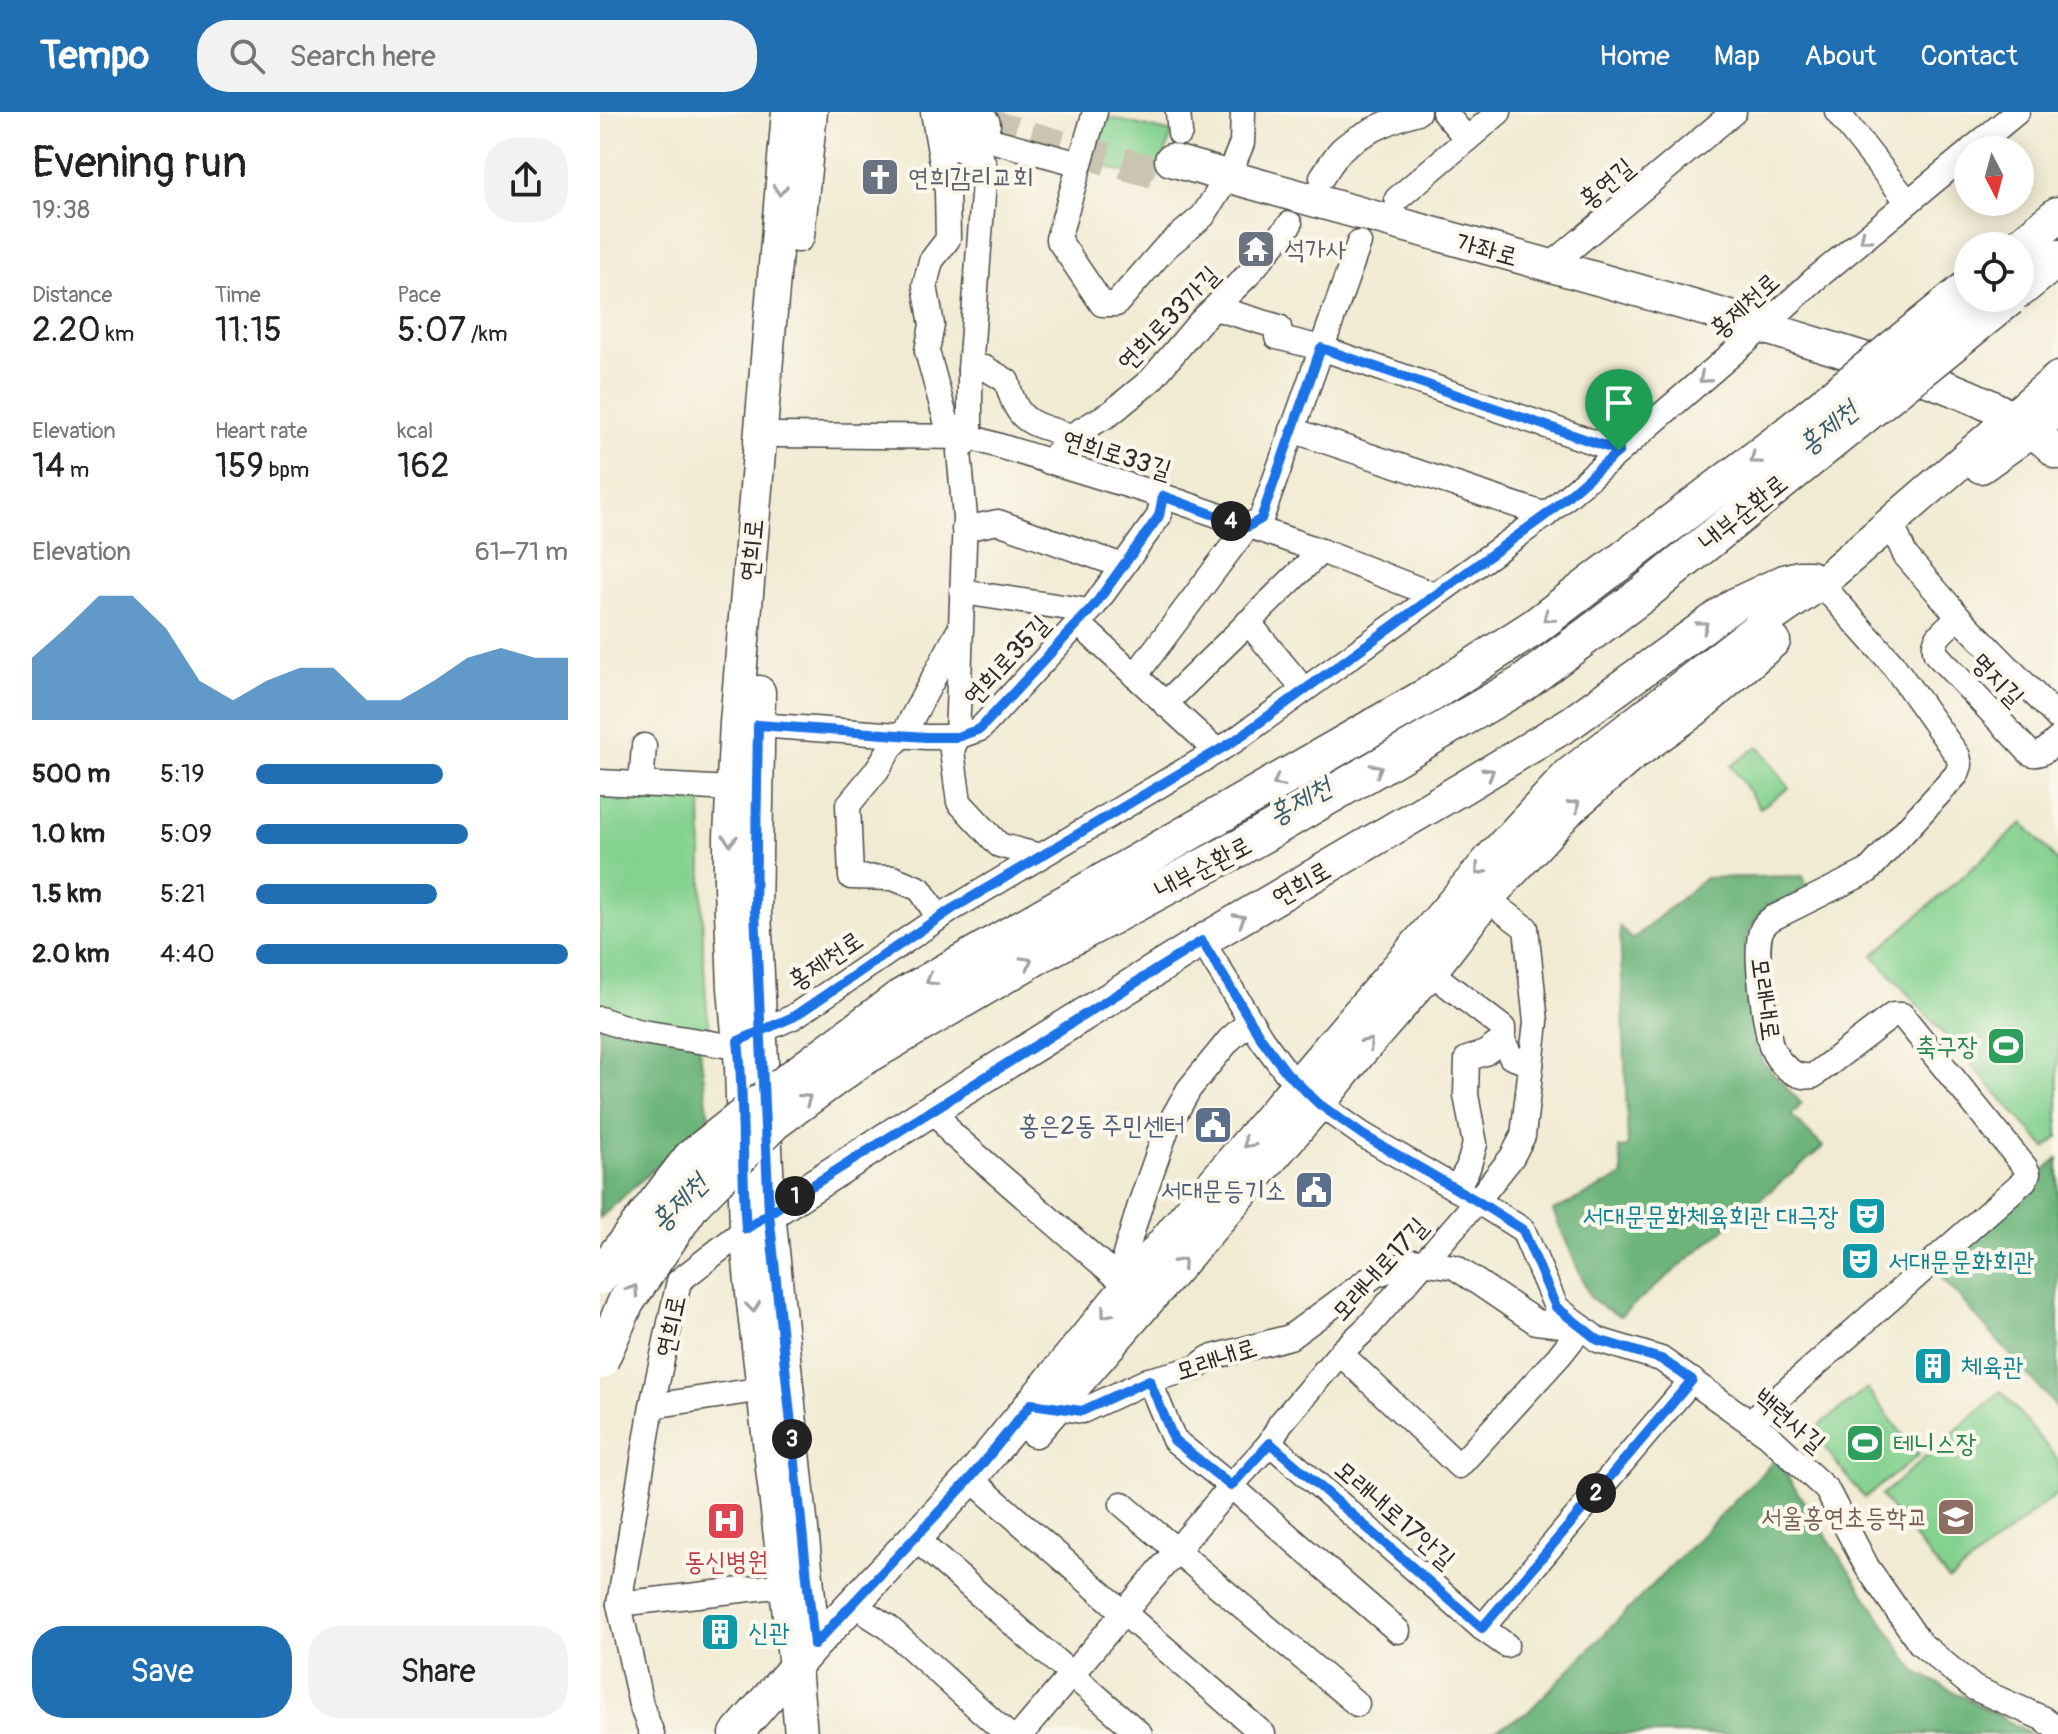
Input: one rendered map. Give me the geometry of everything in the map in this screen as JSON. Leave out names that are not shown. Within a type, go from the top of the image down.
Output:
[{"type":"highway","points":[[2034,235],[2058,215]]},
{"type":"highway","points":[[2034,278],[2058,258]]},
{"type":"highway","name":"내부순환로","points":[[600,1276],[691,1158],[900,998],[1416,703],[1533,628],[1782,439],[1954,299]]},
{"type":"highway","name":"내부순환로","points":[[600,1361],[626,1302],[692,1204],[774,1122],[872,1052],[1044,952],[1241,847],[1522,684],[1643,594],[1992,312]]},
{"type":"main road","name":"연희로","points":[[788,112],[732,789],[730,886],[734,988],[750,1048],[767,1177],[753,1215],[806,1668],[801,1734]]},
{"type":"main road","name":"연희로","points":[[811,112],[784,364],[759,680],[750,1048],[753,1215],[763,1389],[785,1585],[823,1734]]},
{"type":"main road","points":[[939,123],[984,124]]},
{"type":"main road","name":"가좌로","points":[[1173,145],[1224,183],[1684,303],[1884,364],[1961,391],[2022,424]]},
{"type":"main road","points":[[1224,183],[1726,330],[1763,327]]},
{"type":"main road","points":[[757,1734],[806,1668],[969,1480],[1044,1405],[1309,1094],[1489,860],[1569,774],[1753,632],[1826,589],[1897,536],[2022,424],[2058,378]]},
{"type":"main road","points":[[736,1734],[806,1668],[869,1615],[982,1489],[1129,1284],[1191,1209],[1309,1094],[1359,1054],[1432,970],[1487,899],[1571,808],[1630,757],[1695,710],[1781,636],[1826,589],[2022,424],[2058,409]]},
{"type":"main road","points":[[2022,424],[2058,453]]},
{"type":"main road","name":"연희로","points":[[753,1215],[934,1108],[1202,941],[1572,722],[1735,604],[1791,579],[1810,577],[1826,589]]},
{"type":"main road","points":[[1735,604],[1749,605],[1756,611],[1757,622],[1753,632]]},
{"type":"street","points":[[1095,112],[1084,138],[1080,164],[1058,239],[1102,304],[1116,304],[1165,248],[1203,216],[1224,183],[1242,143],[1243,112]]},
{"type":"street","points":[[1322,177],[1344,147],[1369,132],[1418,112]]},
{"type":"street","points":[[1444,112],[1467,139]]},
{"type":"street","points":[[1397,199],[1499,112]]},
{"type":"street","name":"홍연길","points":[[1550,266],[1734,112]]},
{"type":"street","points":[[1837,112],[1908,202]]},
{"type":"street","name":"홍제천로","points":[[1988,136],[2017,112]]},
{"type":"street","points":[[939,123],[1080,164]]},
{"type":"street","points":[[939,123],[979,157],[985,168],[971,361],[970,437]]},
{"type":"street","name":"연희로33길","points":[[939,123],[947,192],[948,239],[931,261],[925,285],[932,325],[927,351],[947,424],[970,437],[1163,496],[1321,551],[1434,595]]},
{"type":"street","name":"홍제천로","points":[[750,1048],[939,918],[1217,751],[1546,515],[1814,280],[1954,164]]},
{"type":"street","name":"연희로33가길","points":[[1049,462],[1071,436],[1111,413],[1151,380],[1199,323],[1248,275],[1290,224]]},
{"type":"street","points":[[1135,676],[1247,527],[1261,519],[1359,243]]},
{"type":"street","points":[[1215,308],[1279,327],[1277,337],[1321,348],[1619,451]]},
{"type":"street","points":[[930,334],[1007,381],[1013,404],[1029,422],[1071,436]]},
{"type":"street","points":[[1292,430],[1546,515]]},
{"type":"street","name":"연희로33길","points":[[778,435],[970,437]]},
{"type":"street","name":"연희로35길","points":[[957,737],[964,529],[959,452],[970,437]]},
{"type":"street","name":"연희로35길","points":[[758,725],[957,737],[980,729],[1084,617],[1159,516],[1163,496]]},
{"type":"street","points":[[964,529],[998,522],[1123,566]]},
{"type":"street","name":"명지길","points":[[1897,536],[1905,555],[1959,617],[2058,718]]},
{"type":"street","points":[[1165,704],[1321,551]]},
{"type":"street","name":"모래내로","points":[[1751,1422],[2027,1176],[2025,1167],[1902,1015],[1893,1015],[1813,1076],[1803,1077],[1791,1072],[1771,1046],[1761,980],[1759,940],[1762,929],[1771,919],[1868,871],[1960,769],[1958,756],[1899,674],[1826,589]]},
{"type":"street","name":"연희로35길","points":[[962,592],[1084,617]]},
{"type":"street","points":[[1084,617],[1135,676],[1217,751]]},
{"type":"street","name":"명지길","points":[[1959,617],[1935,640],[1933,647],[1936,654],[2030,753],[2041,754],[2058,739]]},
{"type":"street","points":[[1248,622],[1304,690]]},
{"type":"street","name":"연희로35길","points":[[903,735],[960,629]]},
{"type":"street","points":[[903,735],[848,805],[851,877],[893,878],[920,889],[939,918]]},
{"type":"street","points":[[957,737],[952,751],[959,802],[999,845],[1040,856]]},
{"type":"street","points":[[641,784],[644,746]]},
{"type":"street","points":[[600,782],[732,789]]},
{"type":"street","name":"모래내로17길","points":[[1021,1734],[1270,1443],[1280,1424],[1340,1353],[1367,1328],[1424,1263],[1467,1195],[1512,1157],[1523,1136],[1536,1022],[1526,928],[1487,899]]},
{"type":"street","points":[[1202,941],[1250,1021],[1286,1072],[1309,1094]]},
{"type":"street","points":[[1432,970],[1503,1028],[1503,1040],[1511,1057],[1531,1064]]},
{"type":"street","points":[[600,1019],[636,1031],[699,1043],[750,1048]]},
{"type":"street","points":[[1129,1284],[1125,1255],[1172,1117],[1189,1089],[1229,1040],[1250,1021]]},
{"type":"street","points":[[1467,1195],[1468,1168],[1475,1144],[1466,1095],[1467,1059],[1485,1053],[1503,1040]]},
{"type":"street","name":"백련사길","points":[[1309,1094],[1363,1135],[1523,1230],[1556,1307],[1598,1340],[1661,1359],[1768,1435],[1827,1490],[1867,1567],[1920,1643],[1974,1688],[2042,1718],[2058,1730]]},
{"type":"street","points":[[934,1108],[952,1134],[1111,1272],[1129,1284]]},
{"type":"street","name":"연희로","points":[[652,1734],[641,1705],[619,1604],[652,1406],[679,1281],[753,1215]]},
{"type":"street","name":"모래내로","points":[[1044,1405],[1082,1411],[1149,1380],[1196,1368],[1209,1358],[1290,1337],[1375,1275],[1414,1261],[1455,1267],[1536,1322],[1582,1327]]},
{"type":"street","points":[[1340,1353],[1459,1466],[1582,1327]]},
{"type":"street","points":[[1149,1380],[1174,1440],[1398,1631]]},
{"type":"street","points":[[1482,1628],[1692,1380]]},
{"type":"street","points":[[652,1406],[763,1389]]},
{"type":"street","name":"모래내로17안길","points":[[1270,1443],[1482,1628],[1506,1645]]},
{"type":"street","points":[[982,1489],[1263,1734]]},
{"type":"street","points":[[1122,1504],[1357,1704]]},
{"type":"street","points":[[927,1549],[1140,1734]]},
{"type":"street","points":[[619,1604],[785,1585]]},
{"type":"street","points":[[869,1615],[888,1627],[1007,1734]]},
{"type":"green space","points":[[1107,117],[1172,133],[1155,183],[1093,162]]},
{"type":"green space","points":[[1759,746],[1789,788],[1760,808],[1731,766]]},
{"type":"green space","points":[[600,792],[701,795],[703,952],[710,1028],[682,1029],[600,1012]]},
{"type":"green space","name":"축구장","points":[[2023,823],[2058,862],[2058,1137],[2046,1148],[1873,955]]},
{"type":"green space","points":[[1803,876],[1809,892],[1766,906],[1745,942],[1757,1050],[1763,1063],[1802,1104],[1791,1115],[1823,1147],[1620,1316],[1590,1297],[1553,1211],[1623,1176],[1619,1148],[1628,1147],[1620,927],[1632,940],[1705,878]]},
{"type":"green space","points":[[600,1019],[699,1043],[709,1118],[600,1218]]},
{"type":"green space","points":[[2058,1158],[2058,1409],[1936,1271]]},
{"type":"green space","name":"테니스장","points":[[1867,1389],[1919,1455],[1864,1498],[1812,1431]]},
{"type":"green space","points":[[2001,1391],[2058,1460],[2058,1493],[1949,1580],[1881,1496]]},
{"type":"green space","points":[[1776,1459],[1915,1671],[2032,1734],[1488,1734],[1527,1713]]},
{"type":"tunnel","points":[[984,124],[1164,175]]},
{"type":"place","name":"연희감리교회","points":[[880,177]]},
{"type":"place","name":"석가사","points":[[1256,249]]},
{"type":"place","name":"축구장","points":[[2006,1046]]},
{"type":"place","name":"홍은2동 주민센터","points":[[1213,1125]]},
{"type":"place","name":"서대문등기소","points":[[1314,1190]]},
{"type":"place","name":"서대문문화체육회관 대극장","points":[[1867,1216]]},
{"type":"place","name":"서대문문화회관","points":[[1860,1261]]},
{"type":"place","name":"체육관","points":[[1933,1366]]},
{"type":"place","name":"테니스장","points":[[1865,1443]]},
{"type":"place","name":"서울홍연초등학교","points":[[1956,1517]]},
{"type":"place","name":"동신병원","points":[[726,1521]]},
{"type":"place","name":"신관","points":[[720,1632]]},
{"type":"route","points":[[1619,451],[1321,348],[1261,519],[1247,527],[1163,496],[1159,516],[1094,606],[980,729],[957,737],[926,737],[758,725],[755,911],[761,1031],[769,1213],[814,1645],[969,1480],[1031,1404],[1082,1411],[1149,1380],[1174,1440],[1218,1477],[1231,1486],[1270,1443],[1482,1628],[1692,1380],[1661,1359],[1598,1340],[1556,1307],[1523,1230],[1363,1135],[1319,1104],[1286,1072],[1261,1038],[1202,941],[917,1119],[769,1213],[746,1229],[744,1204],[738,1041],[761,1031],[793,1017],[952,909],[1234,741],[1546,515],[1619,451]]},
{"type":"water label","name":"홍제천","points":[[1827,427]]},
{"type":"water label","name":"홍제천","points":[[1299,800]]},
{"type":"water label","name":"홍제천","points":[[678,1202]]}]
